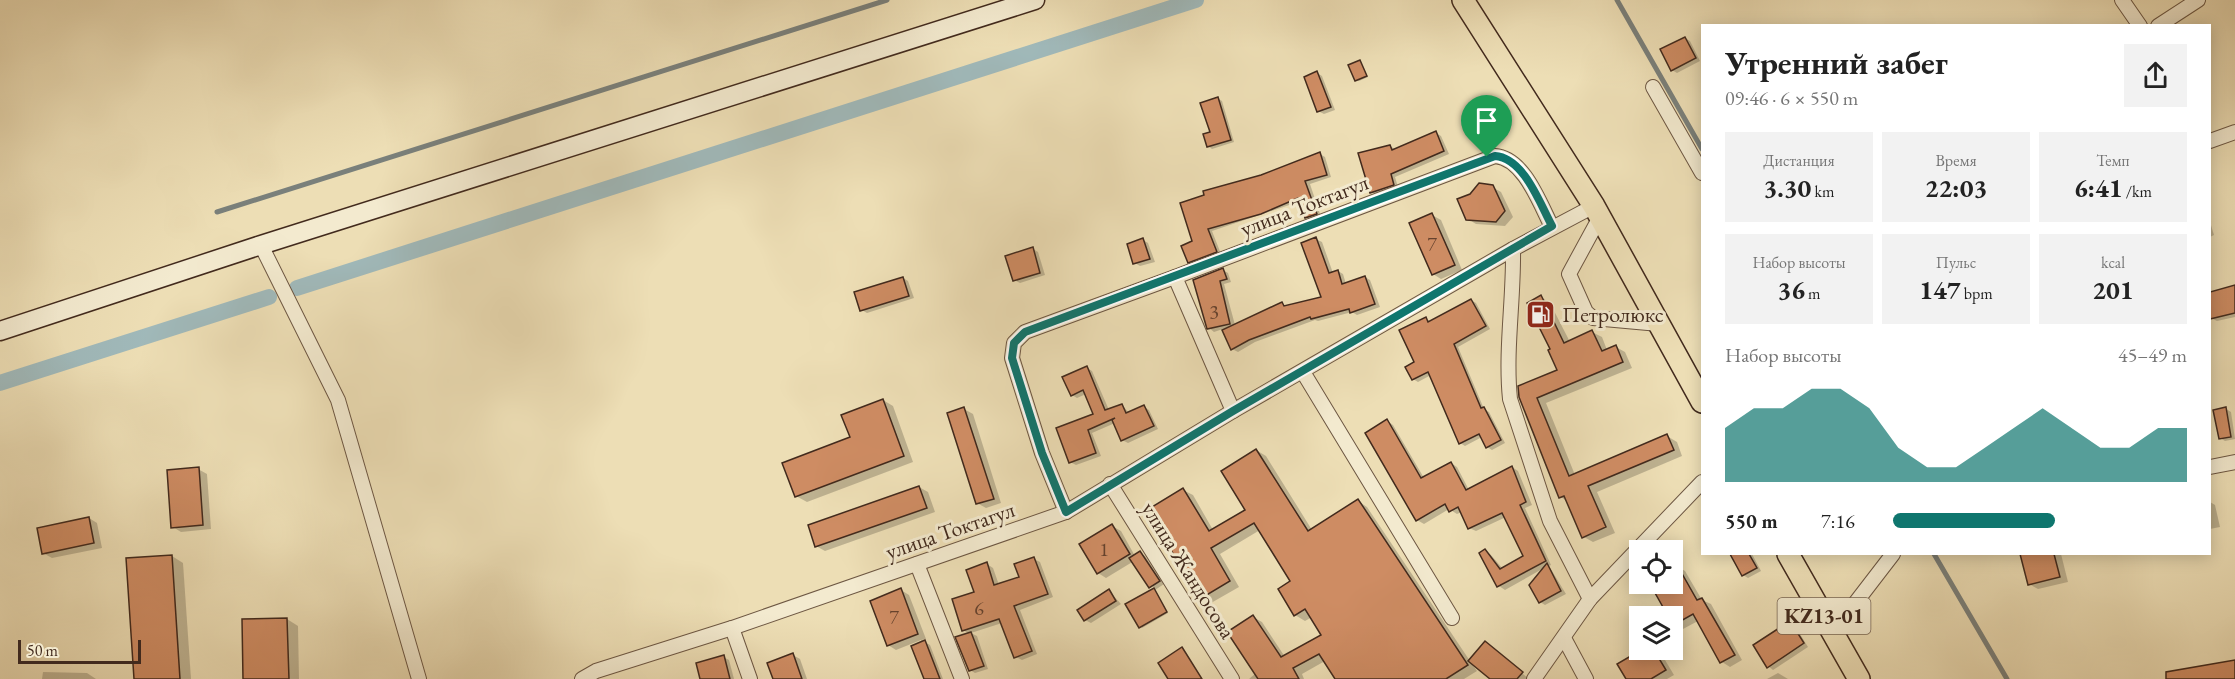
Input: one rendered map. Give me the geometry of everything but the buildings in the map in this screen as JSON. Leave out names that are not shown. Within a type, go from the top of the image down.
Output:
[{"type":"main road","points":[[0,331],[261,245],[1035,0]]},
{"type":"main road","points":[[1463,0],[1597,212],[1701,400]]},
{"type":"main road","name":"KZ13-01","points":[[1789,555],[1860,679]]},
{"type":"street","points":[[2122,0],[2139,24]]},
{"type":"street","points":[[2161,24],[2198,0]]},
{"type":"street","points":[[1653,87],[1701,171]]},
{"type":"street","points":[[2211,141],[2235,132]]},
{"type":"street","name":"улица Токтагул","points":[[1066,512],[1042,453],[1012,358],[1014,343],[1025,332],[1495,156],[1505,156],[1521,171],[1552,226]]},
{"type":"street","points":[[1597,212],[1569,274],[1586,312],[1593,318],[1659,324]]},
{"type":"street","name":"улица Токтагул","points":[[582,679],[596,671],[732,628],[1066,512],[1233,411],[1552,226],[1597,212]]},
{"type":"street","points":[[261,245],[338,400],[419,679]]},
{"type":"street","points":[[1513,249],[1514,293],[1508,379],[1510,399],[1550,520],[1590,600]]},
{"type":"street","points":[[1175,277],[1233,411]]},
{"type":"street","points":[[1302,372],[1452,618]]},
{"type":"street","points":[[2211,467],[2235,462]]},
{"type":"street","points":[[1534,679],[1590,600],[1701,483]]},
{"type":"street","name":"улица Жандосова","points":[[1110,484],[1232,679]]},
{"type":"street","points":[[1833,632],[1892,555]]},
{"type":"street","points":[[917,564],[962,679]]},
{"type":"street","points":[[732,628],[750,679]]},
{"type":"street","points":[[1564,638],[1586,679]]},
{"type":"waterway","points":[[217,212],[887,0]]},
{"type":"waterway","points":[[297,288],[1196,0]]},
{"type":"waterway","points":[[1617,0],[1701,147]]},
{"type":"waterway","points":[[0,383],[269,297]]},
{"type":"waterway","points":[[1935,555],[2007,679]]},
{"type":"place","name":"Петролюкс","points":[[1541,314]]},
{"type":"route","points":[[1505,156],[1521,171],[1552,226],[1233,411],[1066,512],[1042,453],[1012,358],[1014,343],[1025,332],[1487,157],[1505,156]]}]
